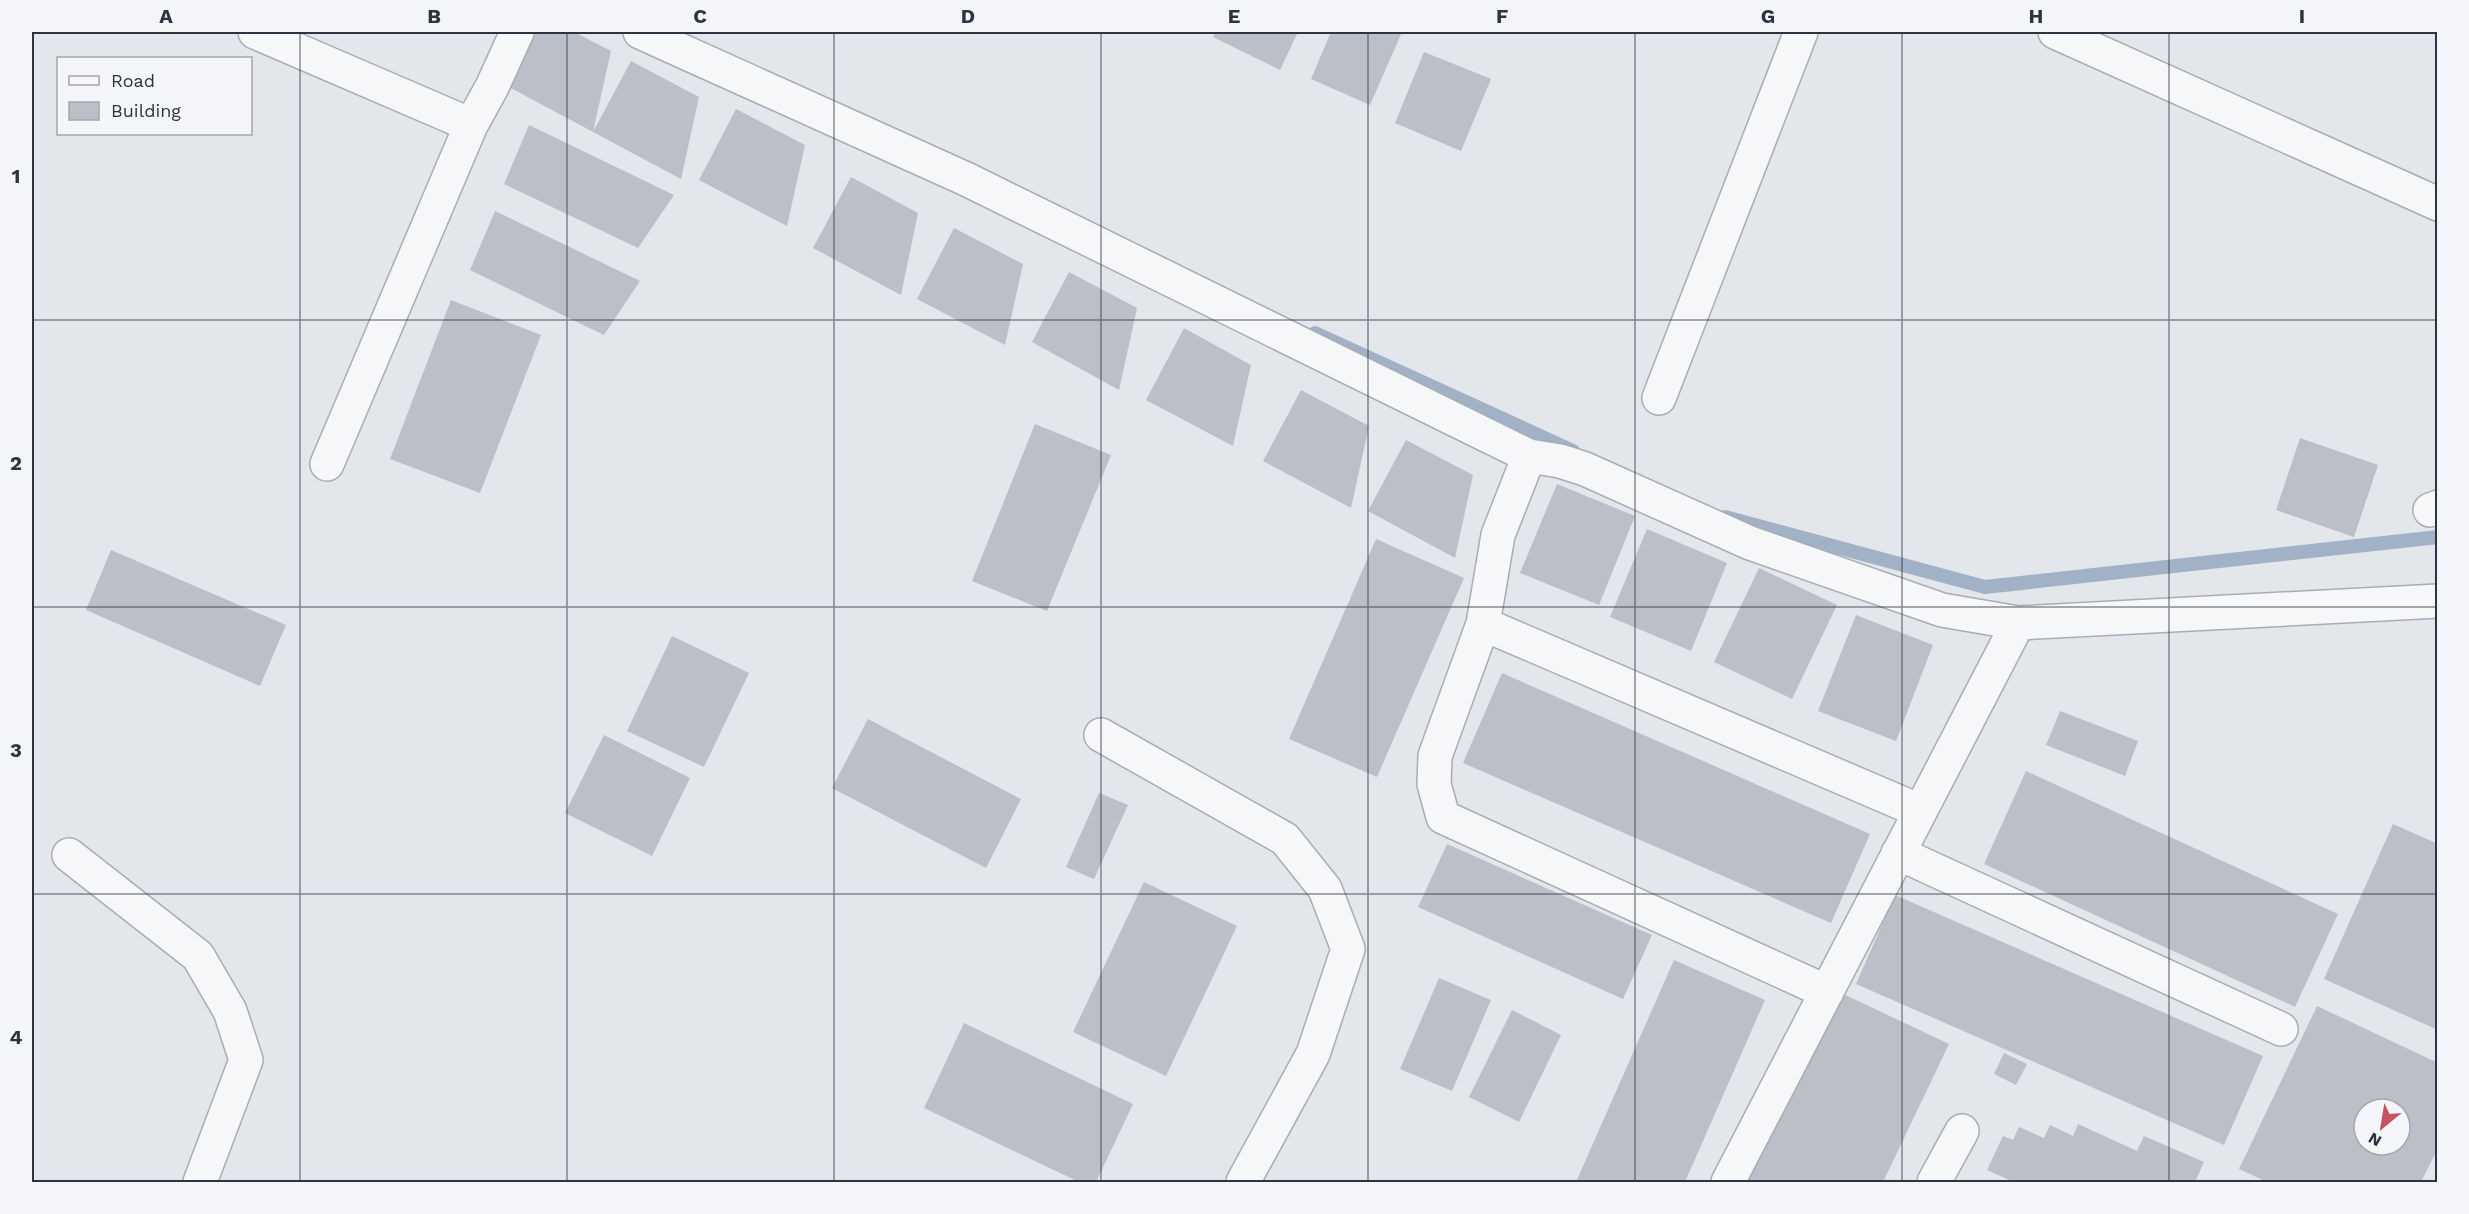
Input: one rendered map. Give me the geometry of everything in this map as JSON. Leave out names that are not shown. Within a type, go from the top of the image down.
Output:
[{"type":"street","points":[[255,32],[471,126]]},
{"type":"street","points":[[327,464],[471,126],[517,32]]},
{"type":"street","points":[[640,32],[966,180],[1529,456],[1560,461],[1585,469],[1750,543],[1942,610],[2018,624],[2438,602]]},
{"type":"street","points":[[1659,398],[1801,32]]},
{"type":"street","points":[[2055,32],[2438,204]]},
{"type":"street","points":[[1529,456],[1498,535],[1483,624],[1435,756],[1434,784],[1443,817],[1827,992]]},
{"type":"street","points":[[1483,624],[1920,811]]},
{"type":"street","points":[[1728,1182],[2018,624]]},
{"type":"street","points":[[1101,735],[1285,839],[1325,889],[1348,949],[1313,1054],[1244,1182]]},
{"type":"street","points":[[1898,853],[2281,1029]]},
{"type":"street","points":[[69,855],[198,956],[230,1011],[246,1060],[200,1182]]},
{"type":"street","points":[[1934,1182],[1962,1131]]},
{"type":"building","points":[[533,32],[574,32],[611,51],[593,132],[505,85]]},
{"type":"building","points":[[1216,32],[1298,32],[1280,70],[1213,37]]},
{"type":"building","points":[[1331,32],[1402,32],[1370,105],[1311,79]]},
{"type":"building","points":[[1424,52],[1491,79],[1461,151],[1395,123]]},
{"type":"building","points":[[631,61],[699,97],[681,179],[593,132]]},
{"type":"building","points":[[736,109],[805,145],[787,226],[699,180]]},
{"type":"building","points":[[529,125],[674,195],[638,248],[504,184]]},
{"type":"building","points":[[851,177],[918,213],[901,295],[813,248]]},
{"type":"building","points":[[495,211],[640,281],[604,335],[470,270]]},
{"type":"building","points":[[954,228],[1023,264],[1005,345],[917,299]]},
{"type":"building","points":[[1069,272],[1137,308],[1119,390],[1032,342]]},
{"type":"building","points":[[451,300],[541,335],[480,493],[390,459]]},
{"type":"building","points":[[1184,328],[1251,365],[1233,446],[1146,400]]},
{"type":"building","points":[[1301,390],[1369,426],[1351,508],[1263,461]]},
{"type":"building","points":[[1035,424],[1111,455],[1047,611],[972,581]]},
{"type":"building","points":[[2300,438],[2378,465],[2354,537],[2276,510]]},
{"type":"building","points":[[1406,440],[1473,475],[1455,558],[1368,511]]},
{"type":"building","points":[[1557,484],[1635,516],[1599,605],[1520,573]]},
{"type":"building","points":[[1647,529],[1727,563],[1691,651],[1610,617]]},
{"type":"building","points":[[1376,539],[1464,578],[1377,777],[1289,739]]},
{"type":"building","points":[[111,550],[286,625],[260,686],[86,610]]},
{"type":"building","points":[[1759,568],[1837,605],[1792,699],[1714,662]]},
{"type":"building","points":[[1856,615],[1933,645],[1896,741],[1818,711]]},
{"type":"building","points":[[672,636],[749,673],[704,767],[627,731]]},
{"type":"building","points":[[1502,673],[1870,834],[1831,923],[1463,763]]},
{"type":"building","points":[[2060,711],[2138,741],[2125,776],[2046,745]]},
{"type":"building","points":[[868,719],[1021,799],[986,868],[832,788]]},
{"type":"building","points":[[604,735],[690,778],[652,856],[565,813]]},
{"type":"building","points":[[2026,771],[2338,914],[2295,1007],[1984,864]]},
{"type":"building","points":[[1099,793],[1128,805],[1094,879],[1066,867]]},
{"type":"building","points":[[2393,824],[2438,844],[2438,1030],[2324,979]]},
{"type":"building","points":[[1447,844],[1652,935],[1623,999],[1418,907]]},
{"type":"building","points":[[1144,882],[1237,926],[1166,1076],[1073,1032]]},
{"type":"building","points":[[1895,895],[2263,1056],[2224,1145],[1856,984]]},
{"type":"building","points":[[1674,960],[1765,1000],[1685,1182],[1576,1182]]},
{"type":"building","points":[[1439,978],[1491,1000],[1452,1091],[1400,1069]]},
{"type":"building","points":[[1837,991],[1949,1044],[1883,1182],[1746,1182]]},
{"type":"building","points":[[2317,1006],[2438,1063],[2438,1148],[2421,1182],[2267,1182],[2239,1169]]},
{"type":"building","points":[[1512,1010],[1561,1035],[1519,1122],[1469,1097]]},
{"type":"building","points":[[964,1023],[1133,1104],[1096,1182],[1079,1182],[924,1108]]},
{"type":"building","points":[[2004,1053],[2027,1064],[2016,1085],[1994,1074]]},
{"type":"building","points":[[2078,1124],[2137,1151],[2144,1136],[2204,1162],[2195,1182],[2014,1182],[1987,1170],[2003,1136],[2013,1140],[2019,1127],[2044,1138],[2050,1125],[2073,1136]]},
{"type":"waterway","points":[[1315,333],[1573,451]]},
{"type":"waterway","points":[[1725,517],[1985,587],[2438,537]]}]
